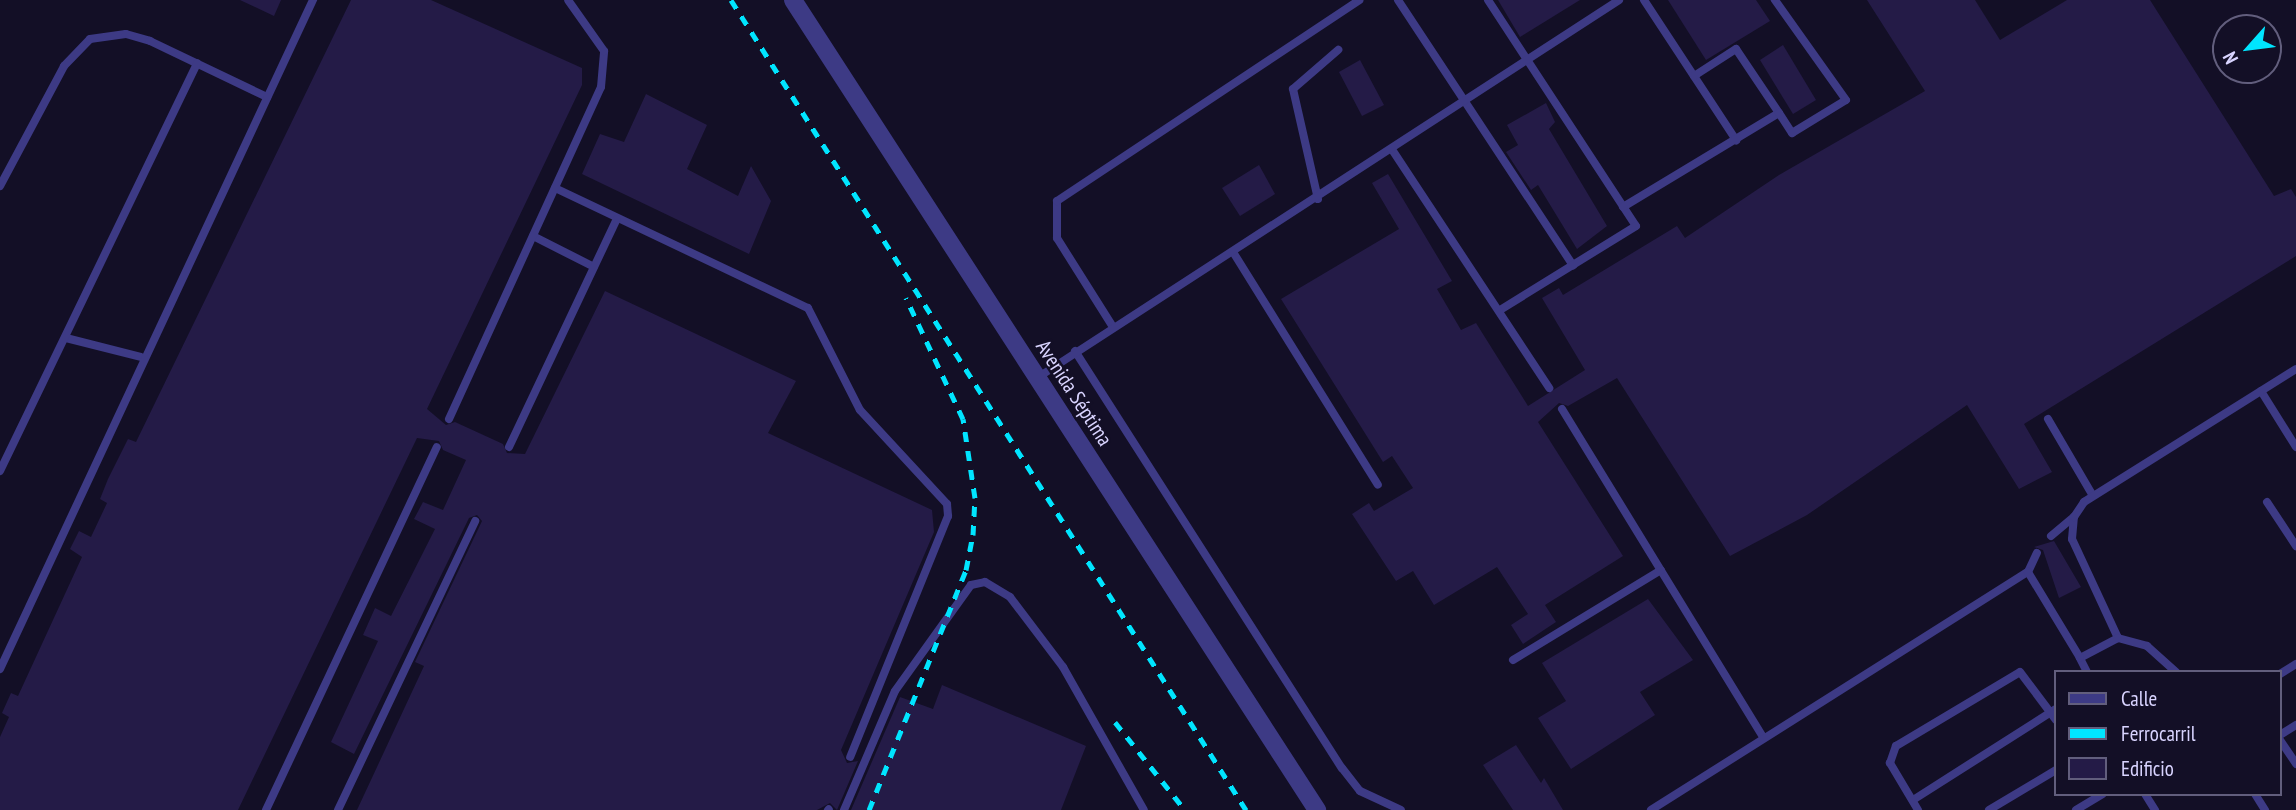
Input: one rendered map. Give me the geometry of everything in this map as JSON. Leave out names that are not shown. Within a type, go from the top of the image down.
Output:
[{"type":"street","name":"Avenida Séptima","points":[[793,0],[1317,810]]},
{"type":"lane","points":[[0,670],[141,357],[313,0]]},
{"type":"lane","points":[[449,419],[601,88],[604,51],[568,0]]},
{"type":"lane","points":[[1113,327],[1057,238],[1057,201],[1359,0]]},
{"type":"lane","points":[[1398,0],[1470,101],[1496,155],[1573,265]]},
{"type":"lane","points":[[1488,0],[1636,226],[1500,310]]},
{"type":"lane","points":[[1037,377],[1530,63],[1607,4],[1619,0]]},
{"type":"lane","points":[[1644,0],[1736,140]]},
{"type":"lane","points":[[1694,76],[1736,50],[1793,133],[1846,100],[1775,0]]},
{"type":"lane","points":[[0,186],[64,66],[90,39],[126,34],[197,63],[267,97]]},
{"type":"lane","points":[[1318,199],[1293,89],[1338,50]]},
{"type":"lane","points":[[0,471],[197,63]]},
{"type":"lane","points":[[1623,206],[1779,113]]},
{"type":"lane","points":[[1393,151],[1549,388]]},
{"type":"lane","points":[[555,188],[808,308],[860,410],[947,504],[948,516],[850,757]]},
{"type":"lane","points":[[509,447],[617,219]]},
{"type":"lane","points":[[533,236],[594,267]]},
{"type":"lane","points":[[1233,252],[1378,485]]},
{"type":"lane","points":[[66,338],[141,357]]},
{"type":"lane","points":[[1075,351],[1342,768],[1360,791],[1401,810]]},
{"type":"lane","points":[[2051,536],[2074,517],[2093,496],[2296,369]]},
{"type":"lane","points":[[2261,391],[2296,447]]},
{"type":"lane","points":[[1562,409],[1763,737]]},
{"type":"lane","points":[[2048,419],[2093,496]]},
{"type":"lane","points":[[266,810],[436,447]]},
{"type":"lane","points":[[2267,502],[2296,546]]},
{"type":"lane","points":[[2074,517],[2072,539],[2118,638]]},
{"type":"lane","points":[[338,810],[475,521]]},
{"type":"lane","points":[[1651,810],[2028,572],[2037,553]]},
{"type":"lane","points":[[1513,660],[1661,570]]},
{"type":"lane","points":[[2028,572],[2086,670]]},
{"type":"lane","points":[[844,810],[895,691],[971,585],[985,582],[1010,597],[1063,667],[1144,810]]},
{"type":"lane","points":[[2080,658],[2118,638],[2147,646],[2173,670]]},
{"type":"lane","points":[[1913,800],[2054,710],[2020,672],[1896,747],[1890,763],[1918,810]]},
{"type":"lane","points":[[2282,740],[2296,764]]},
{"type":"lane","points":[[1989,810],[2054,771]]},
{"type":"lane","points":[[2076,810],[2098,796]]},
{"type":"building","points":[[240,0],[281,0],[274,16]]},
{"type":"building","points":[[351,0],[431,0],[582,68],[582,85],[427,409],[446,425],[455,422],[503,444],[507,453],[525,454],[605,291],[796,381],[768,433],[932,510],[934,532],[841,750],[847,763],[858,761],[837,810],[830,803],[817,810],[357,810],[424,666],[415,662],[482,521],[477,515],[469,518],[354,754],[331,742],[378,641],[363,635],[375,608],[391,616],[435,529],[414,519],[423,502],[443,510],[466,460],[443,450],[439,441],[417,438],[238,810],[0,810],[0,737],[9,717],[2,713],[11,693],[18,696],[82,557],[70,549],[79,531],[91,537],[107,503],[100,499],[108,479],[128,439],[136,442]]},
{"type":"building","points":[[1498,0],[1580,0],[1520,37]]},
{"type":"building","points":[[1668,0],[1756,0],[1770,21],[1706,60]]},
{"type":"building","points":[[1867,0],[1975,0],[2000,40],[2067,0],[2150,0],[2274,196],[2291,189],[2296,197],[2296,256],[2024,424],[2052,472],[2019,489],[1967,405],[1807,515],[1730,556],[1617,378],[1568,406],[1559,403],[1538,422],[1623,556],[1545,605],[1556,622],[1523,644],[1511,625],[1528,614],[1497,567],[1434,605],[1413,571],[1396,581],[1352,514],[1369,503],[1374,511],[1413,488],[1392,456],[1383,462],[1281,299],[1399,229],[1372,183],[1388,174],[1452,281],[1437,289],[1461,330],[1476,323],[1528,406],[1585,370],[1542,298],[1559,288],[1563,295],[1677,226],[1685,238],[1779,175],[1925,91]]},
{"type":"building","points":[[1783,45],[1816,100],[1793,114],[1760,60]]},
{"type":"building","points":[[1360,60],[1384,105],[1362,116],[1339,72]]},
{"type":"building","points":[[646,94],[707,125],[687,169],[738,196],[751,166],[771,201],[749,254],[582,174],[600,134],[624,142]]},
{"type":"building","points":[[1546,103],[1555,122],[1549,129],[1607,226],[1577,249],[1538,185],[1531,190],[1506,152],[1518,145],[1507,125]]},
{"type":"building","points":[[1259,165],[1275,194],[1240,216],[1222,188]]},
{"type":"building","points":[[2054,541],[2081,587],[2059,598],[2043,550],[2034,547]]},
{"type":"building","points":[[1648,599],[1693,660],[1640,692],[1655,715],[1571,769],[1538,718],[1566,701],[1542,663]]},
{"type":"building","points":[[942,685],[1086,746],[1061,810],[851,810],[900,697],[933,709]]},
{"type":"building","points":[[1516,745],[1541,783],[1544,778],[1563,810],[1513,810],[1483,765]]},
{"type":"railway","points":[[731,0],[1246,810]]},
{"type":"railway","points":[[869,810],[966,570],[973,535],[975,498],[963,419],[906,298]]},
{"type":"railway","points":[[1115,722],[1185,810]]}]
